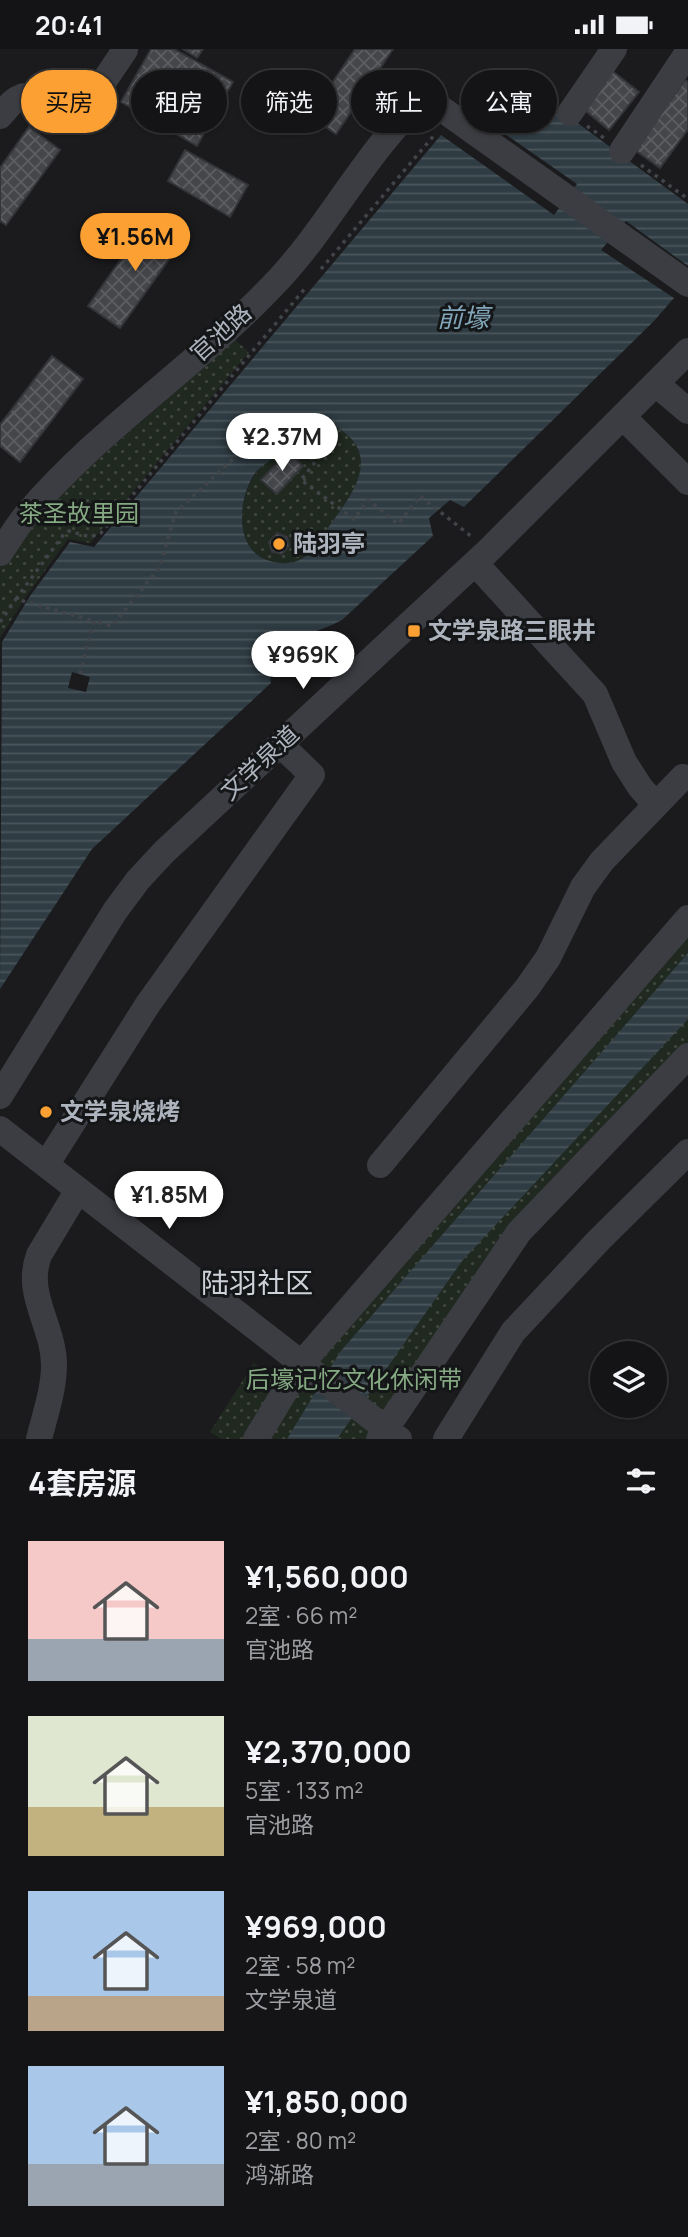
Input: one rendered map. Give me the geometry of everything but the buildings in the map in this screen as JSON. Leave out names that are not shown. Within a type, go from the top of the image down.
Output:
[{"type":"street","points":[[570,113],[614,49]]},
{"type":"street","points":[[0,116],[20,97],[29,96],[69,117],[79,118],[125,50]]},
{"type":"street","points":[[622,151],[688,52]]},
{"type":"street","name":"官池路","points":[[0,553],[26,515],[74,465],[228,330],[279,280],[317,236],[393,128],[425,97],[450,116]]},
{"type":"street","points":[[450,116],[688,284]]},
{"type":"street","name":"文学泉道","points":[[0,1096],[115,911],[138,880],[164,852],[482,557],[688,351]]},
{"type":"street","points":[[656,384],[688,411]]},
{"type":"street","points":[[623,417],[688,482]]},
{"type":"street","points":[[482,557],[595,694],[624,762],[655,804]]},
{"type":"street","points":[[46,1165],[148,1004],[313,775],[280,744]]},
{"type":"street","points":[[380,1165],[527,988],[548,958],[583,887],[602,861],[683,777]]},
{"type":"street","points":[[256,1439],[305,1366],[688,918]]},
{"type":"street","points":[[0,1129],[305,1366],[384,1432],[519,1232],[688,1056]]},
{"type":"street","points":[[446,1439],[513,1332],[599,1240],[688,1152]]},
{"type":"street","points":[[39,1439],[54,1365],[34,1291],[34,1266],[78,1190]]},
{"type":"path","points":[[318,273],[450,116]]},
{"type":"path","points":[[0,622],[64,534],[69,531],[90,537],[101,533],[309,283]]},
{"type":"path","points":[[16,599],[112,626],[159,568],[176,512],[262,432],[278,428],[290,433],[320,456],[301,480],[354,519],[368,500],[398,524],[419,496],[482,557]]},
{"type":"path","points":[[80,674],[94,621]]},
{"type":"green space","name":"茶圣故里园","points":[[235,340],[249,352],[90,543],[68,539],[0,638],[0,567],[37,513]]},
{"type":"green space","points":[[312,417],[337,427],[355,444],[360,455],[358,479],[311,552],[295,562],[267,560],[256,554],[248,545],[244,533],[242,521],[246,494],[262,466],[278,454],[296,427]]},
{"type":"green space","name":"后壕记忆文化休闲带","points":[[688,913],[688,1070],[520,1244],[383,1439],[221,1439],[210,1432],[254,1363],[276,1380],[474,1160]]},
{"type":"water","name":"前壕","points":[[557,108],[688,204],[688,266],[626,221],[601,250],[674,298],[654,321],[464,507],[450,500],[429,518],[433,536],[342,620],[306,635],[283,649],[275,658],[271,669],[271,683],[92,849],[0,989],[2,642],[30,596],[70,542],[94,547],[441,135],[554,215],[577,184],[504,133],[557,133]],"holes":[[[312,417],[345,433],[355,444],[360,455],[358,479],[311,552],[295,562],[267,560],[256,554],[248,545],[244,533],[243,507],[250,482],[256,472],[278,454],[296,427]],[[72,672],[90,677],[86,692],[68,688]]]},
{"type":"water","points":[[688,953],[688,1019],[462,1261],[337,1439],[287,1439],[340,1352]]},
{"type":"place","name":"陆羽亭","points":[[279,544]]},
{"type":"place","name":"文学泉路三眼井","points":[[414,631]]},
{"type":"place","name":"文学泉烧烤","points":[[46,1112]]},
{"type":"district","name":"陆羽社区","points":[[257,1283]]}]
